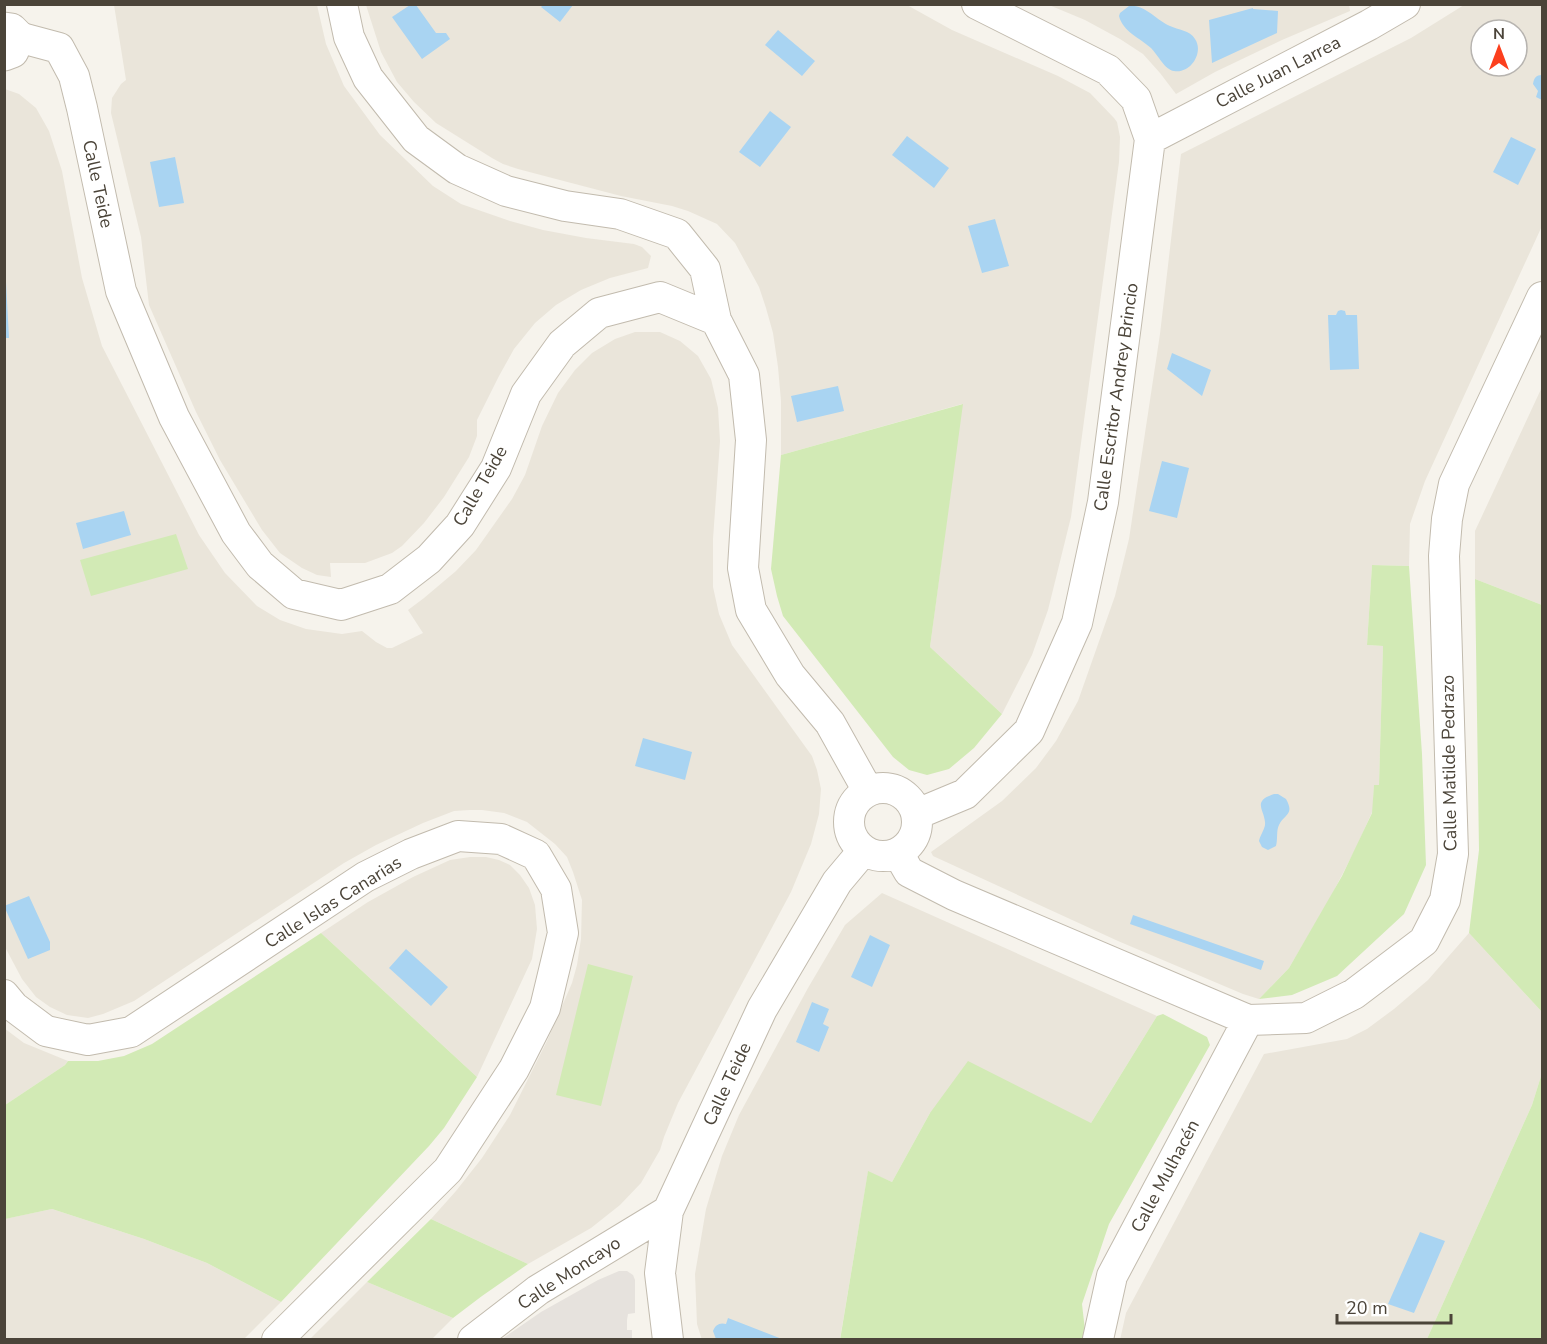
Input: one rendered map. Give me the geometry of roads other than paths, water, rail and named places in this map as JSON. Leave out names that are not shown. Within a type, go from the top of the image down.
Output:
[{"type":"street","points":[[342,4],[349,37],[368,78],[417,140],[457,169],[506,192],[565,206],[620,214],[677,234],[705,269],[716,320],[744,375],[751,440],[743,568],[751,610],[790,675],[830,723],[868,791]]},
{"type":"street","name":"Calle Escritor Andrey Brincio","points":[[917,814],[965,794],[1029,731],[1077,623],[1104,502],[1150,139],[1136,99],[1108,70],[977,4]]},
{"type":"street","name":"Calle Juan Larrea","points":[[1150,139],[1405,4]]},
{"type":"street","name":"Calle Teide","points":[[9,40],[59,48],[74,76],[121,291],[174,417],[236,533],[260,565],[294,594],[341,604],[390,589],[429,559],[460,525],[496,468],[526,394],[562,344],[599,313],[660,297],[716,320]]},
{"type":"street","name":"Calle Matilde Pedrazo","points":[[898,853],[909,872],[954,895],[1248,1020],[1306,1018],[1354,994],[1424,941],[1445,900],[1453,854],[1444,556],[1447,519],[1454,484],[1542,297]]},
{"type":"street","points":[[880,788],[892,789],[903,794],[912,803],[917,814],[918,828],[912,841],[903,851],[890,856],[876,856],[863,851],[853,841],[848,827],[850,813],[856,799],[868,791],[880,788]]},
{"type":"street","name":"Calle Islas Canarias","points":[[4,995],[14,1008],[46,1031],[88,1040],[131,1032],[365,877],[411,854],[458,836],[501,839],[536,855],[556,890],[563,933],[545,1008],[514,1069],[448,1170],[276,1340]]},
{"type":"street","name":"Calle Teide","points":[[668,1340],[660,1273],[668,1211],[762,1009],[837,882],[863,851]]},
{"type":"street","name":"Calle Mulhacén","points":[[1098,1339],[1112,1276],[1248,1020]]},
{"type":"street","name":"Calle Moncayo","points":[[473,1340],[538,1290],[668,1211]]},
{"type":"water","points":[[410,5],[416,5],[436,33],[446,33],[450,39],[422,59],[392,17]]},
{"type":"water","points":[[543,5],[573,5],[560,22],[541,7]]},
{"type":"water","points":[[1129,6],[1135,6],[1151,13],[1165,24],[1193,36],[1198,50],[1190,66],[1180,71],[1171,70],[1151,48],[1128,31],[1119,16]]},
{"type":"water","points":[[1253,8],[1278,11],[1277,33],[1212,63],[1209,20]]},
{"type":"water","points":[[778,30],[815,61],[802,76],[765,45]]},
{"type":"water","points":[[1542,75],[1542,100],[1536,97],[1538,91],[1533,84],[1536,77]]},
{"type":"water","points":[[770,111],[791,127],[760,167],[739,152]]},
{"type":"water","points":[[907,136],[949,168],[934,188],[892,155]]},
{"type":"water","points":[[1511,137],[1536,149],[1518,185],[1493,172]]},
{"type":"water","points":[[175,157],[184,203],[159,207],[150,162]]},
{"type":"water","points":[[995,219],[1009,266],[982,273],[968,226]]},
{"type":"water","points":[[4,282],[6,282],[9,338],[5,338]]},
{"type":"water","points":[[1341,310],[1345,311],[1346,315],[1357,315],[1359,369],[1330,370],[1328,315],[1336,315]]},
{"type":"water","points":[[1172,353],[1211,370],[1202,396],[1167,369]]},
{"type":"water","points":[[838,386],[844,411],[797,422],[791,396]]},
{"type":"water","points":[[1162,461],[1189,468],[1177,518],[1149,511]]},
{"type":"water","points":[[124,511],[131,535],[83,549],[76,523]]},
{"type":"water","points":[[643,738],[692,752],[685,780],[635,766]]},
{"type":"water","points":[[1274,794],[1286,799],[1289,811],[1278,827],[1276,846],[1268,850],[1262,847],[1259,841],[1265,824],[1261,803]]},
{"type":"water","points":[[29,896],[50,942],[50,950],[28,959],[4,906]]},
{"type":"water","points":[[1133,915],[1264,961],[1261,970],[1130,924]]},
{"type":"water","points":[[870,935],[890,945],[872,987],[851,977]]},
{"type":"water","points":[[406,949],[448,987],[431,1006],[389,968]]},
{"type":"water","points":[[812,1002],[829,1009],[823,1024],[829,1027],[819,1052],[796,1042]]},
{"type":"water","points":[[1420,1232],[1445,1241],[1414,1313],[1388,1304]]},
{"type":"water","points":[[728,1318],[782,1339],[716,1339],[714,1329],[720,1324],[726,1324]]}]
